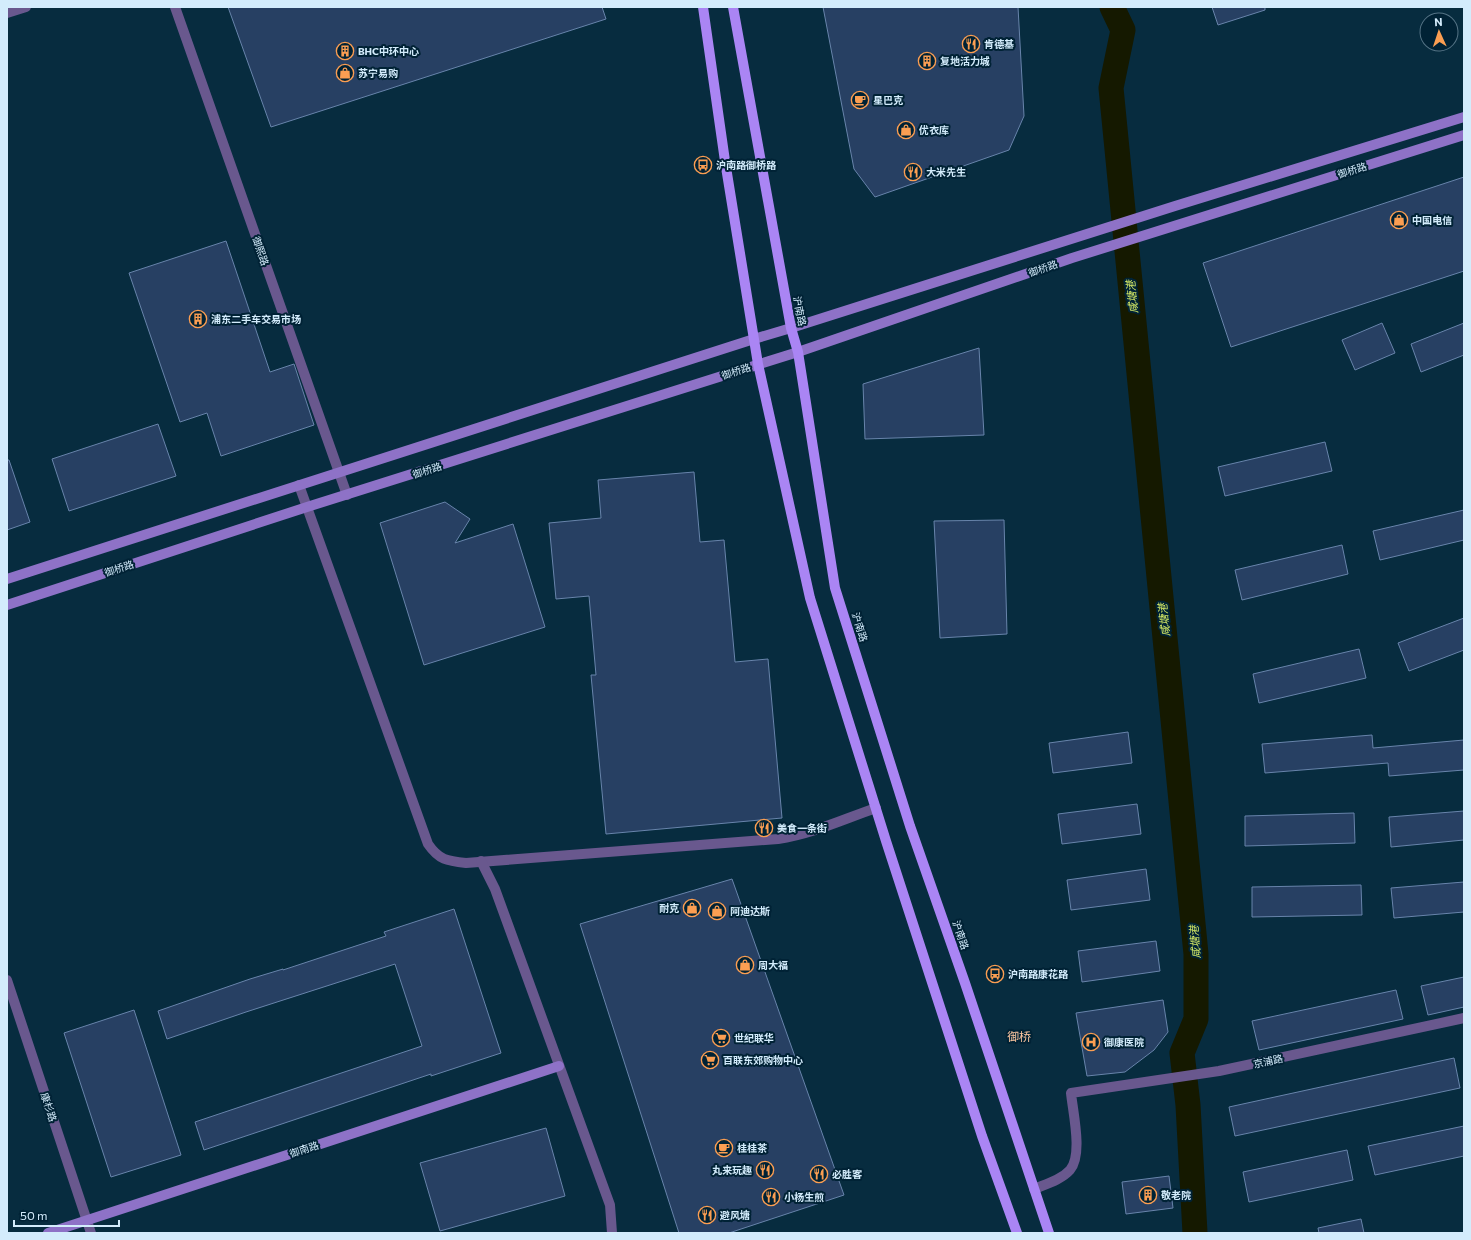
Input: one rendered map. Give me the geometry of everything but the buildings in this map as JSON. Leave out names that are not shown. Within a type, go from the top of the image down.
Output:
[{"type":"main road","points":[[703,7],[725,161],[758,364],[810,598],[982,1136],[1017,1233]]},
{"type":"main road","name":"沪南路","points":[[733,7],[791,328],[798,352],[835,588],[910,826],[968,990],[1049,1233]]},
{"type":"main road","name":"御桥路","points":[[7,579],[754,338],[791,328],[1175,206],[1464,117]]},
{"type":"main road","name":"御桥路","points":[[7,605],[307,507],[798,352],[1072,258],[1464,135]]},
{"type":"main road","name":"御南路","points":[[48,1233],[560,1066]]},
{"type":"street","points":[[7,13],[26,7]]},
{"type":"street","name":"御熙路","points":[[175,7],[346,495]]},
{"type":"street","points":[[299,485],[428,844],[433,852],[440,858],[452,862],[466,863],[778,839],[809,832],[876,808]]},
{"type":"street","points":[[481,861],[495,889],[610,1205],[612,1233]]},
{"type":"street","name":"康杉路","points":[[7,980],[91,1233]]},
{"type":"street","name":"京浦路","points":[[1034,1189],[1061,1178],[1070,1170],[1075,1160],[1077,1147],[1071,1093],[1219,1071],[1464,1018]]},
{"type":"waterway","name":"咸塘港","points":[[1112,7],[1123,30],[1111,88],[1196,954],[1196,1019],[1182,1053],[1188,1105],[1195,1233]]},
{"type":"place","name":"肯德基","points":[[971,44]]},
{"type":"place","name":"BHC中环中心","points":[[345,51]]},
{"type":"place","name":"复地活力城","points":[[927,61]]},
{"type":"place","name":"苏宁易购","points":[[345,73]]},
{"type":"place","name":"星巴克","points":[[860,100]]},
{"type":"place","name":"优衣库","points":[[906,130]]},
{"type":"place","name":"沪南路御桥路","points":[[703,165]]},
{"type":"place","name":"大米先生","points":[[913,172]]},
{"type":"place","name":"中国电信","points":[[1399,220]]},
{"type":"place","name":"浦东二手车交易市场","points":[[198,319]]},
{"type":"place","name":"美食一条街","points":[[764,828]]},
{"type":"place","name":"耐克","points":[[692,908]]},
{"type":"place","name":"阿迪达斯","points":[[717,911]]},
{"type":"place","name":"周大福","points":[[745,965]]},
{"type":"place","name":"沪南路康花路","points":[[995,974]]},
{"type":"place","name":"世纪联华","points":[[721,1038]]},
{"type":"place","name":"御康医院","points":[[1091,1042]]},
{"type":"place","name":"百联东郊购物中心","points":[[710,1060]]},
{"type":"place","name":"桂桂茶","points":[[724,1148]]},
{"type":"place","name":"丸来玩趣","points":[[765,1170]]},
{"type":"place","name":"必胜客","points":[[819,1174]]},
{"type":"place","name":"敬老院","points":[[1148,1195]]},
{"type":"place","name":"小杨生煎","points":[[771,1197]]},
{"type":"place","name":"避风塘","points":[[707,1215]]},
{"type":"district","name":"御桥","points":[[1019,1037]]}]
